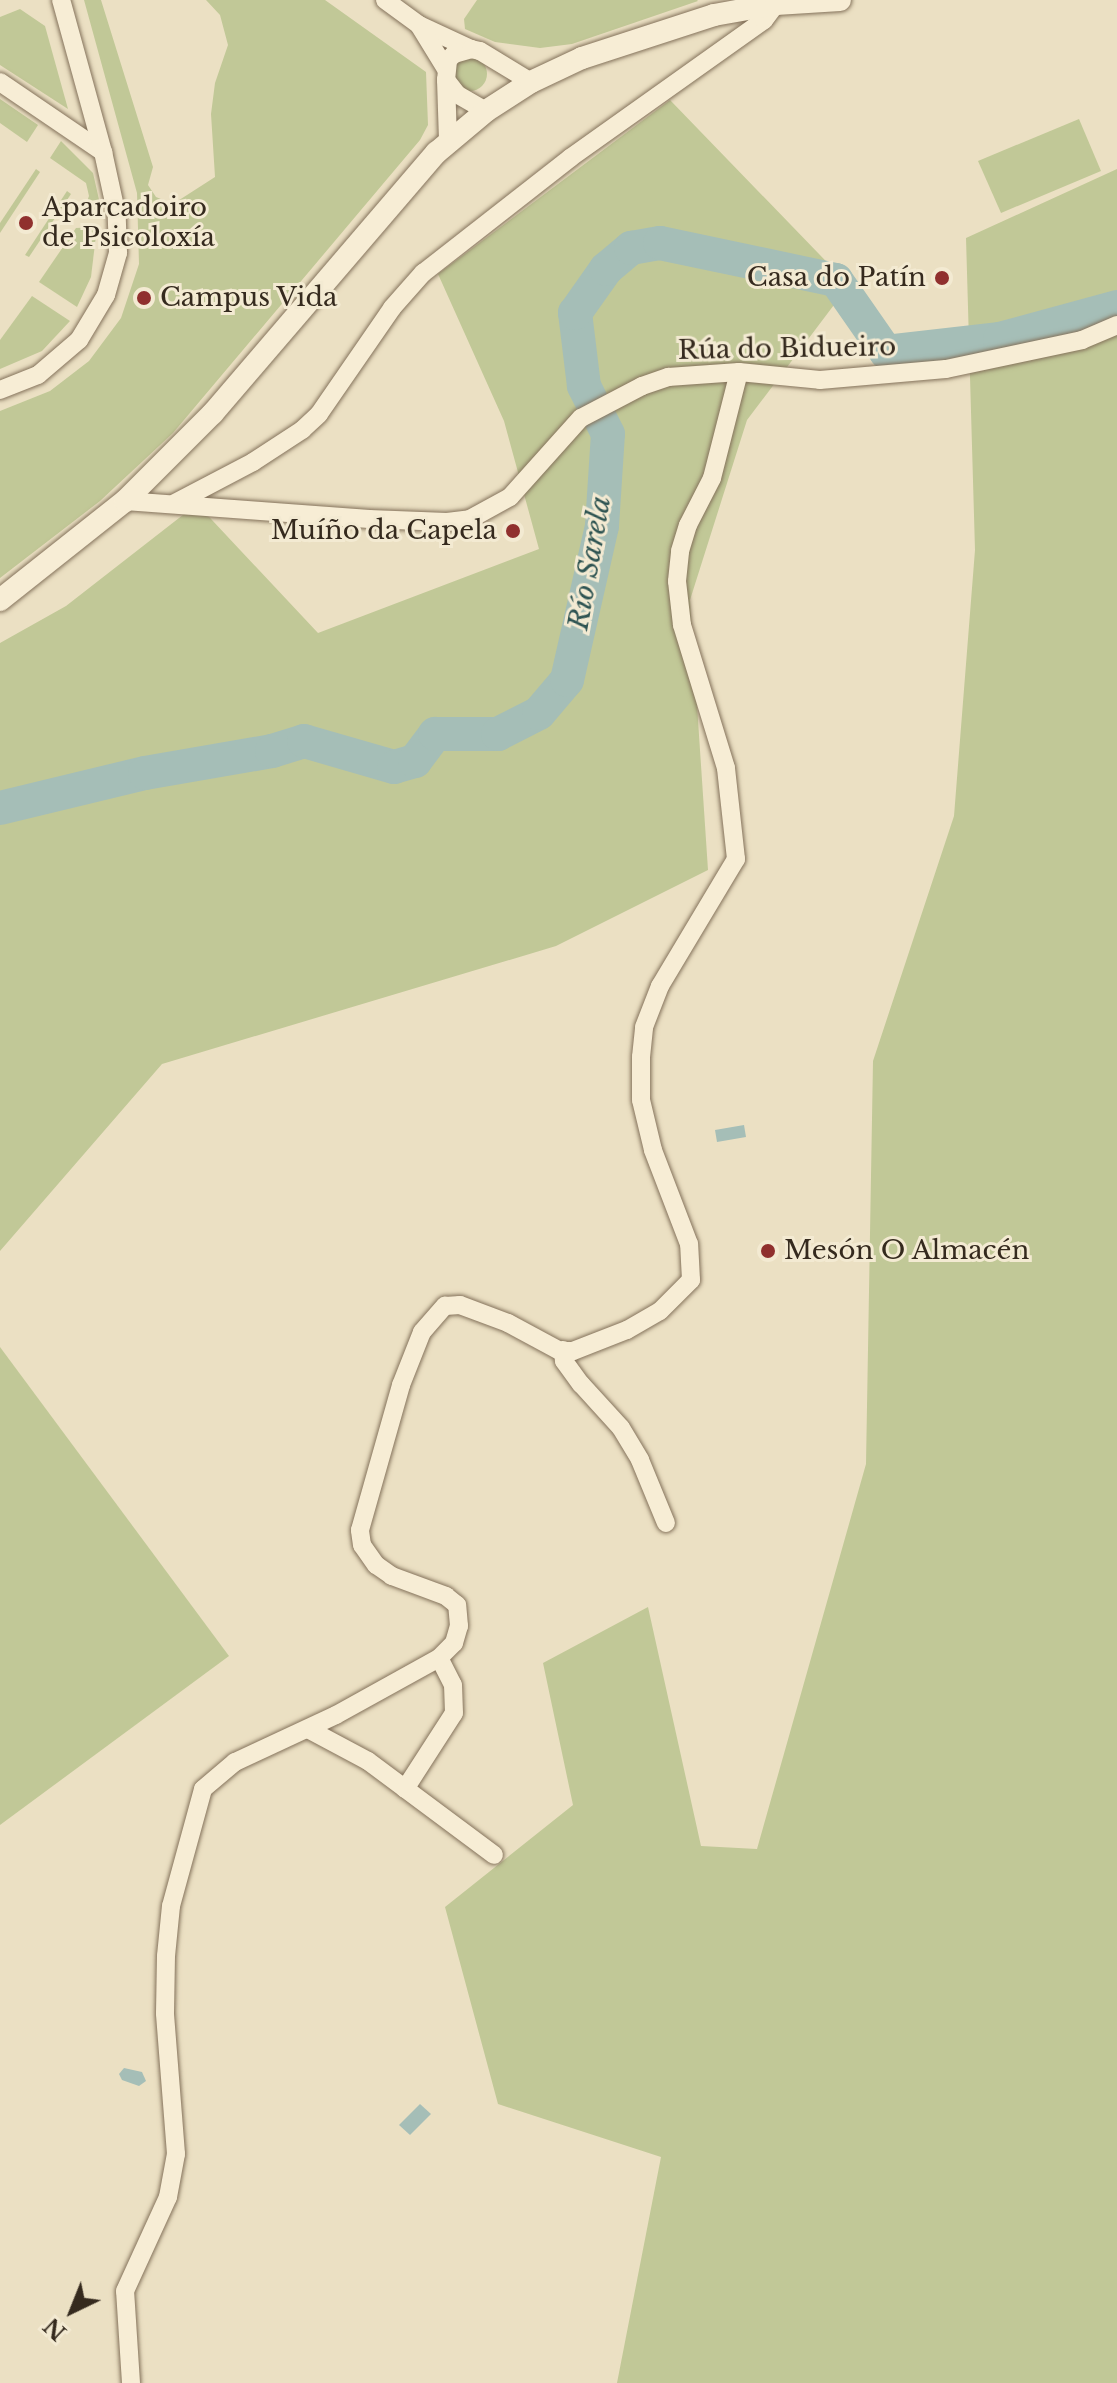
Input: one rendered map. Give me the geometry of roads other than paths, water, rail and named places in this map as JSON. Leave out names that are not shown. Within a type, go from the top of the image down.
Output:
[{"type":"street","points":[[0,390],[38,375],[69,351],[89,325],[114,274],[119,232],[103,152],[61,0]]},
{"type":"street","points":[[385,0],[419,25],[531,82]]},
{"type":"street","points":[[0,600],[125,501],[213,413],[448,141],[486,111],[531,82],[582,58],[714,15],[776,4],[840,0]]},
{"type":"street","points":[[125,501],[175,503],[253,462],[302,430],[319,414],[392,308],[423,273],[583,148],[764,20],[776,4]]},
{"type":"street","points":[[419,25],[457,94],[486,111]]},
{"type":"street","points":[[448,141],[446,75],[454,54],[471,49]]},
{"type":"street","points":[[0,82],[103,152]]},
{"type":"street","name":"Rúa do Bidueiro","points":[[175,503],[339,517],[447,522],[470,519],[510,497],[581,418],[642,386],[668,377],[739,372],[820,380],[946,369],[1082,340],[1117,325]]},
{"type":"street","points":[[131,2383],[125,2291],[168,2197],[176,2154],[165,2013],[166,1956],[171,1906],[196,1804],[210,1782],[235,1762],[308,1729],[439,1658],[454,1643],[461,1614],[457,1605],[446,1596],[392,1576],[376,1565],[362,1545],[360,1530],[376,1465],[417,1345],[432,1317],[445,1306],[460,1305],[472,1307],[563,1350],[588,1348],[660,1311],[691,1280],[689,1244],[653,1150],[641,1100],[641,1057],[644,1027],[660,986],[736,859],[726,768],[682,625],[677,581],[680,551],[688,525],[712,478],[739,372]]},
{"type":"street","points":[[563,1350],[564,1361],[581,1384],[621,1428],[640,1460],[666,1523]]},
{"type":"street","points":[[405,1789],[454,1713],[453,1685],[439,1658]]},
{"type":"street","points":[[308,1729],[368,1761],[494,1855]]},
{"type":"water","points":[[744,1125],[746,1137],[717,1142],[715,1130]]},
{"type":"water","points":[[124,2068],[142,2072],[146,2081],[139,2086],[122,2080],[119,2074]]},
{"type":"water","points":[[420,2104],[431,2114],[410,2135],[399,2125]]},
{"type":"waterway","name":"Río Sarela","points":[[0,808],[145,773],[272,751],[304,741],[394,767],[415,761],[435,734],[498,734],[539,713],[567,680],[602,526],[608,434],[584,386],[575,313],[606,269],[631,248],[660,243],[836,280],[886,352],[1000,339],[1117,307]]},
{"type":"place","name":"Aparcadoiro de Psicoloxía","points":[[26,223]]},
{"type":"place","name":"Casa do Patín","points":[[942,278]]},
{"type":"place","name":"Campus Vida","points":[[144,298]]},
{"type":"place","name":"Muíño da Capela","points":[[513,531]]},
{"type":"place","name":"Mesón O Almacén","points":[[768,1251]]}]
